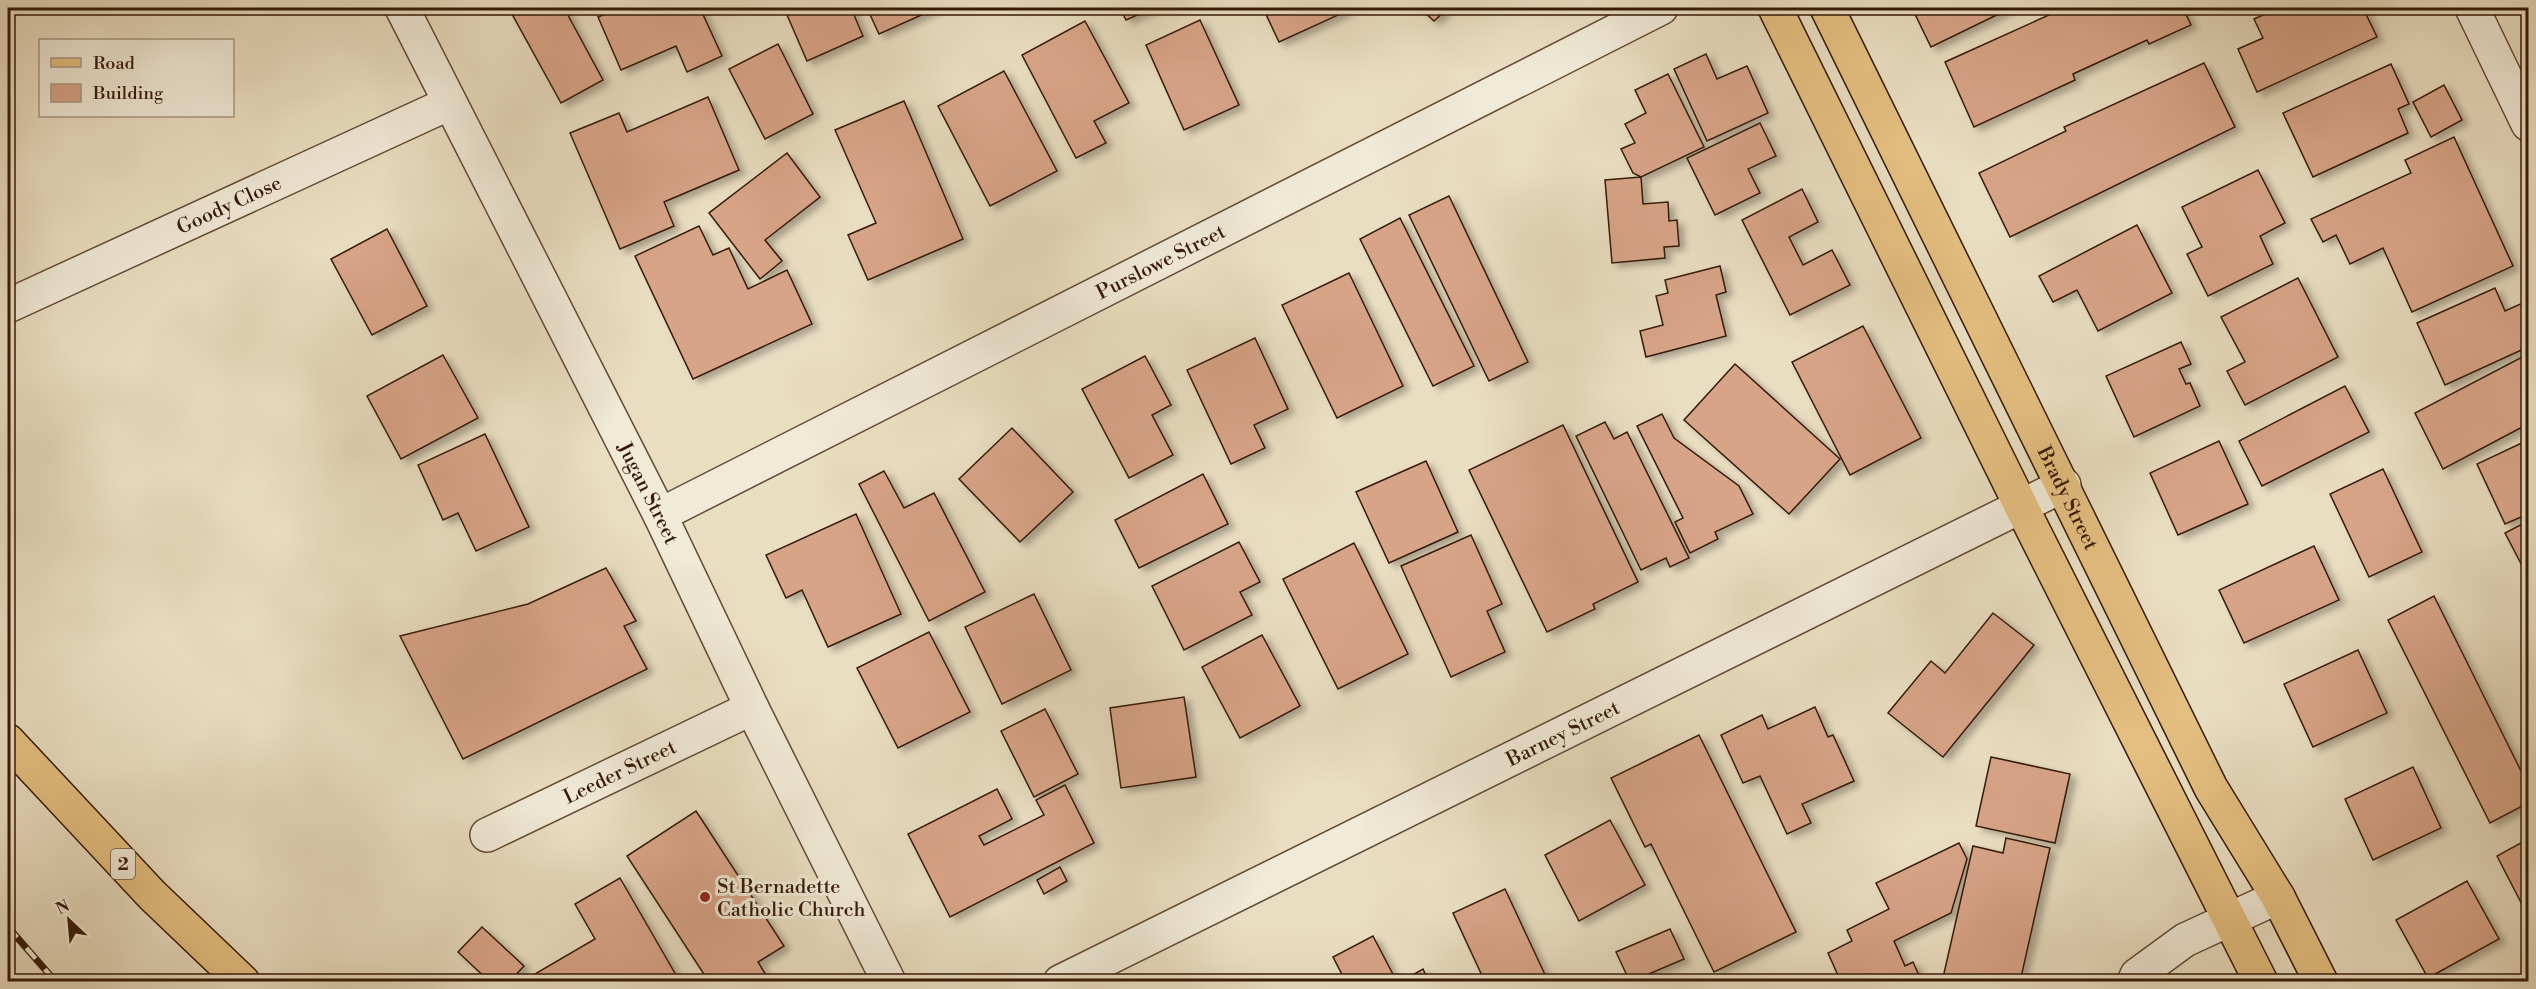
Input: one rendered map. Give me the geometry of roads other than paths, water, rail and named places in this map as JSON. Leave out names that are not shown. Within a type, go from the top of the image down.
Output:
[{"type":"main road","points":[[1775,8],[2021,506],[2261,981]]},
{"type":"main road","name":"Brady Street","points":[[1827,8],[2064,485],[2211,788],[2278,897],[2321,981]]},
{"type":"main road","name":"2","points":[[8,741],[152,895],[243,981]]},
{"type":"street","name":"Jugan Street","points":[[402,8],[660,515],[752,708],[889,981]]},
{"type":"street","name":"Purslowe Street","points":[[660,515],[1660,8]]},
{"type":"street","points":[[2472,8],[2529,124]]},
{"type":"street","name":"Goody Close","points":[[8,306],[450,103]]},
{"type":"street","name":"Barney Street","points":[[1060,981],[2064,485]]},
{"type":"street","name":"Leeder Street","points":[[487,835],[752,708]]},
{"type":"street","points":[[2134,981],[2137,975],[2186,940],[2278,897]]},
{"type":"railway","points":[[8,927],[56,982]]},
{"type":"place","name":"St Bernadette Catholic Church","points":[[705,897]]}]
